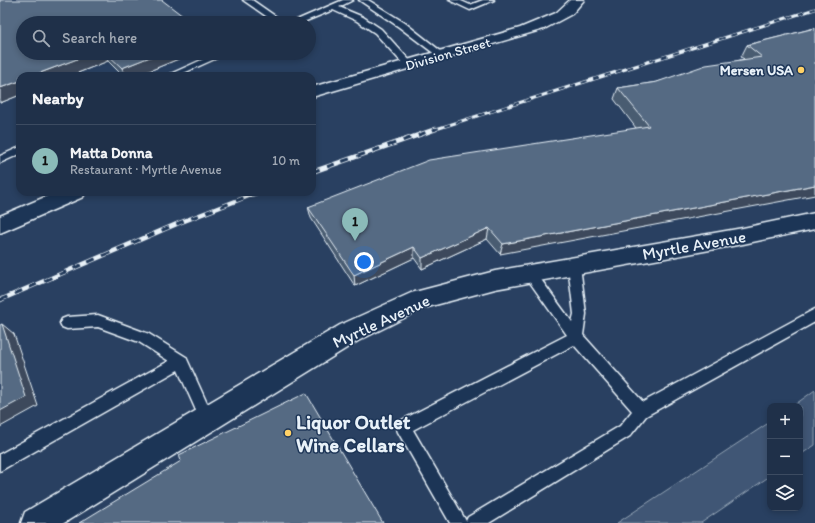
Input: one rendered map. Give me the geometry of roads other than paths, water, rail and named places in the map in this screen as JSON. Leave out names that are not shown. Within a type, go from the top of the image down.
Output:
[{"type":"main road","name":"Division Street","points":[[316,91],[444,56],[533,29],[564,13],[574,5],[577,0]]},
{"type":"main road","points":[[0,225],[67,196]]},
{"type":"main road","name":"Myrtle Avenue","points":[[36,523],[349,333],[418,300],[496,280],[815,221]]},
{"type":"lane","points":[[247,0],[271,16]]},
{"type":"lane","points":[[311,16],[350,0]]},
{"type":"lane","points":[[363,0],[402,25],[444,56]]},
{"type":"lane","points":[[453,0],[470,8],[490,0]]},
{"type":"lane","points":[[333,7],[360,19],[378,31],[409,65]]},
{"type":"lane","points":[[179,72],[208,60]]},
{"type":"lane","points":[[0,160],[16,152]]},
{"type":"lane","points":[[574,266],[580,314],[576,336]]},
{"type":"lane","points":[[530,274],[546,299],[641,411]]},
{"type":"lane","points":[[474,523],[625,431],[641,411],[815,315]]},
{"type":"lane","points":[[67,323],[98,321],[144,338],[181,361],[207,418]]},
{"type":"lane","points":[[460,523],[403,427],[576,336]]},
{"type":"lane","points":[[0,463],[181,361]]},
{"type":"railway","points":[[434,130],[815,9]]},
{"type":"railway","points":[[316,171],[434,130]]},
{"type":"railway","points":[[2,299],[0,300],[179,223],[249,196]]},
{"type":"place","name":"Mersen USA","points":[[801,70]]},
{"type":"place","name":"Matta Donna","points":[[355,241]]},
{"type":"place","name":"Liquor Outlet Wine Cellars","points":[[288,433]]}]
